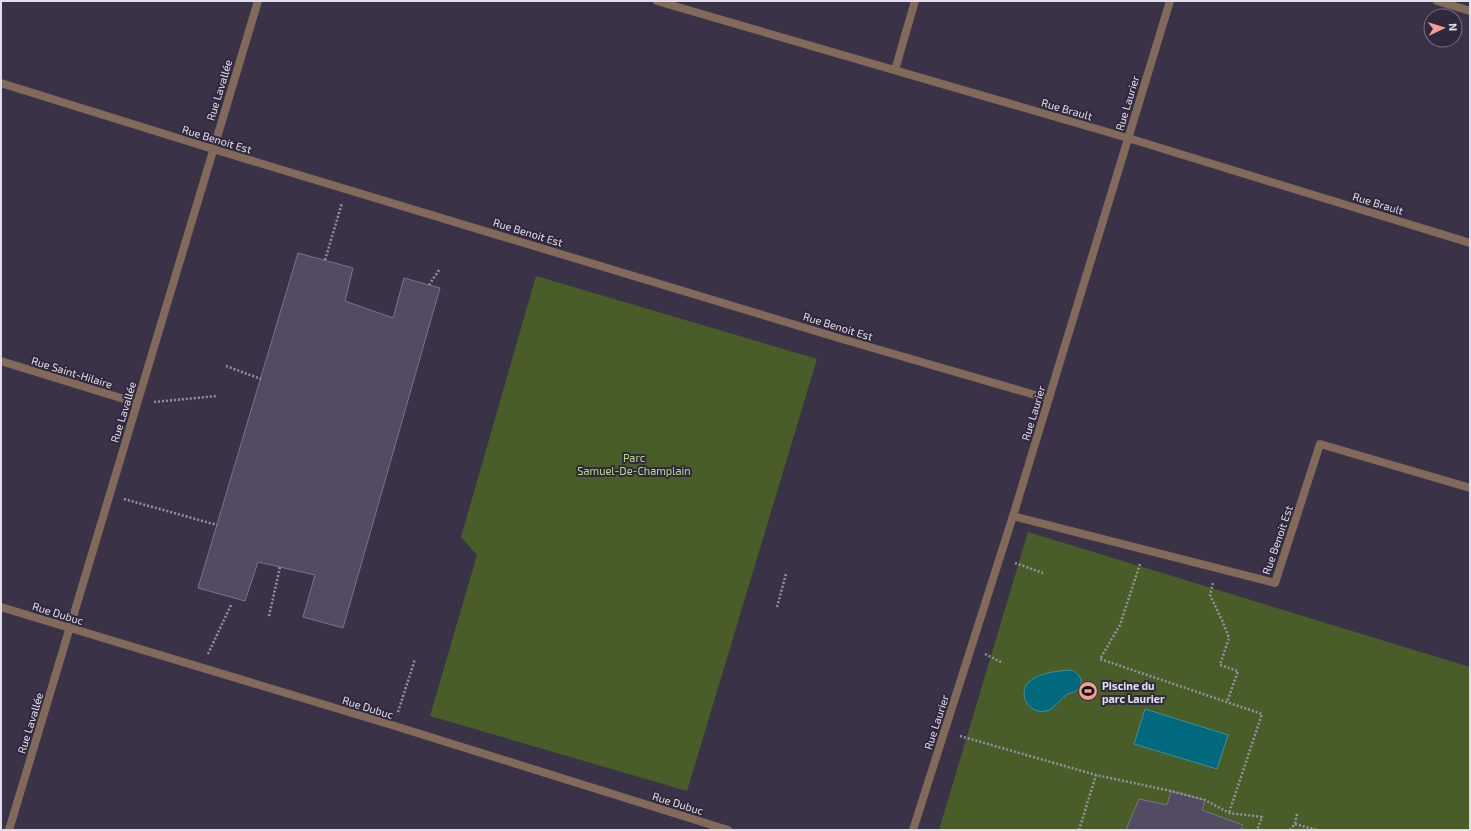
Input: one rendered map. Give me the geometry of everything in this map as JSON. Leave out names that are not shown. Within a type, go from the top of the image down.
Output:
[{"type":"street","name":"Rue Lavallée","points":[[9,830],[258,1]]},
{"type":"street","name":"Rue Brault","points":[[657,1],[1128,138],[1470,243]]},
{"type":"street","points":[[896,70],[915,1]]},
{"type":"street","name":"Rue Laurier","points":[[914,830],[1013,516],[1170,1]]},
{"type":"street","points":[[1437,1],[1470,11]]},
{"type":"street","name":"Rue Benoit Est","points":[[1,83],[213,149],[842,339],[1049,399]]},
{"type":"street","name":"Rue Saint-Hilaire","points":[[1,361],[137,403]]},
{"type":"street","name":"Rue Benoit Est","points":[[1013,516],[1275,583],[1320,444],[1470,488]]},
{"type":"street","name":"Rue Dubuc","points":[[1,607],[395,726],[728,830]]},
{"type":"path","points":[[325,260],[346,189]]},
{"type":"path","points":[[429,285],[439,270]]},
{"type":"path","points":[[226,366],[261,379]]},
{"type":"path","points":[[137,403],[217,396]]},
{"type":"path","points":[[110,495],[217,525]]},
{"type":"path","points":[[1144,549],[1136,580],[1120,625],[1100,659],[1262,714],[1229,813]]},
{"type":"path","points":[[1000,558],[1043,573]]},
{"type":"path","points":[[269,616],[280,567]]},
{"type":"path","points":[[1217,568],[1210,595],[1229,638],[1220,665],[1238,671],[1227,702]]},
{"type":"path","points":[[777,607],[786,574]]},
{"type":"path","points":[[202,668],[231,605]]},
{"type":"path","points":[[395,726],[415,659]]},
{"type":"path","points":[[945,731],[1096,775],[1205,800],[1229,813],[1262,817],[1257,830]]},
{"type":"path","points":[[1079,830],[1096,775]]},
{"type":"path","points":[[1290,830],[1295,824],[1297,814]]},
{"type":"path","points":[[1295,824],[1317,830]]},
{"type":"green space","name":"Parc Samuel-De-Champlain","points":[[536,276],[817,359],[687,791],[430,716],[477,555],[461,537]]},
{"type":"green space","points":[[1028,532],[1470,667],[1470,830],[939,830]]},
{"type":"water","points":[[1071,670],[1074,671],[1081,679],[1081,685],[1076,691],[1066,695],[1054,707],[1046,711],[1034,710],[1026,702],[1024,691],[1026,686],[1034,678],[1044,674]]},
{"type":"water","points":[[1145,709],[1228,735],[1217,769],[1134,744]]},
{"type":"building","points":[[298,253],[353,268],[345,301],[393,318],[404,278],[440,288],[343,628],[303,617],[315,575],[258,562],[245,601],[198,588]]},
{"type":"building","points":[[1171,791],[1205,800],[1202,810],[1243,825],[1241,830],[1126,830],[1139,799],[1167,805]]},
{"type":"place","name":"Piscine du parc Laurier","points":[[1088,691]]}]
